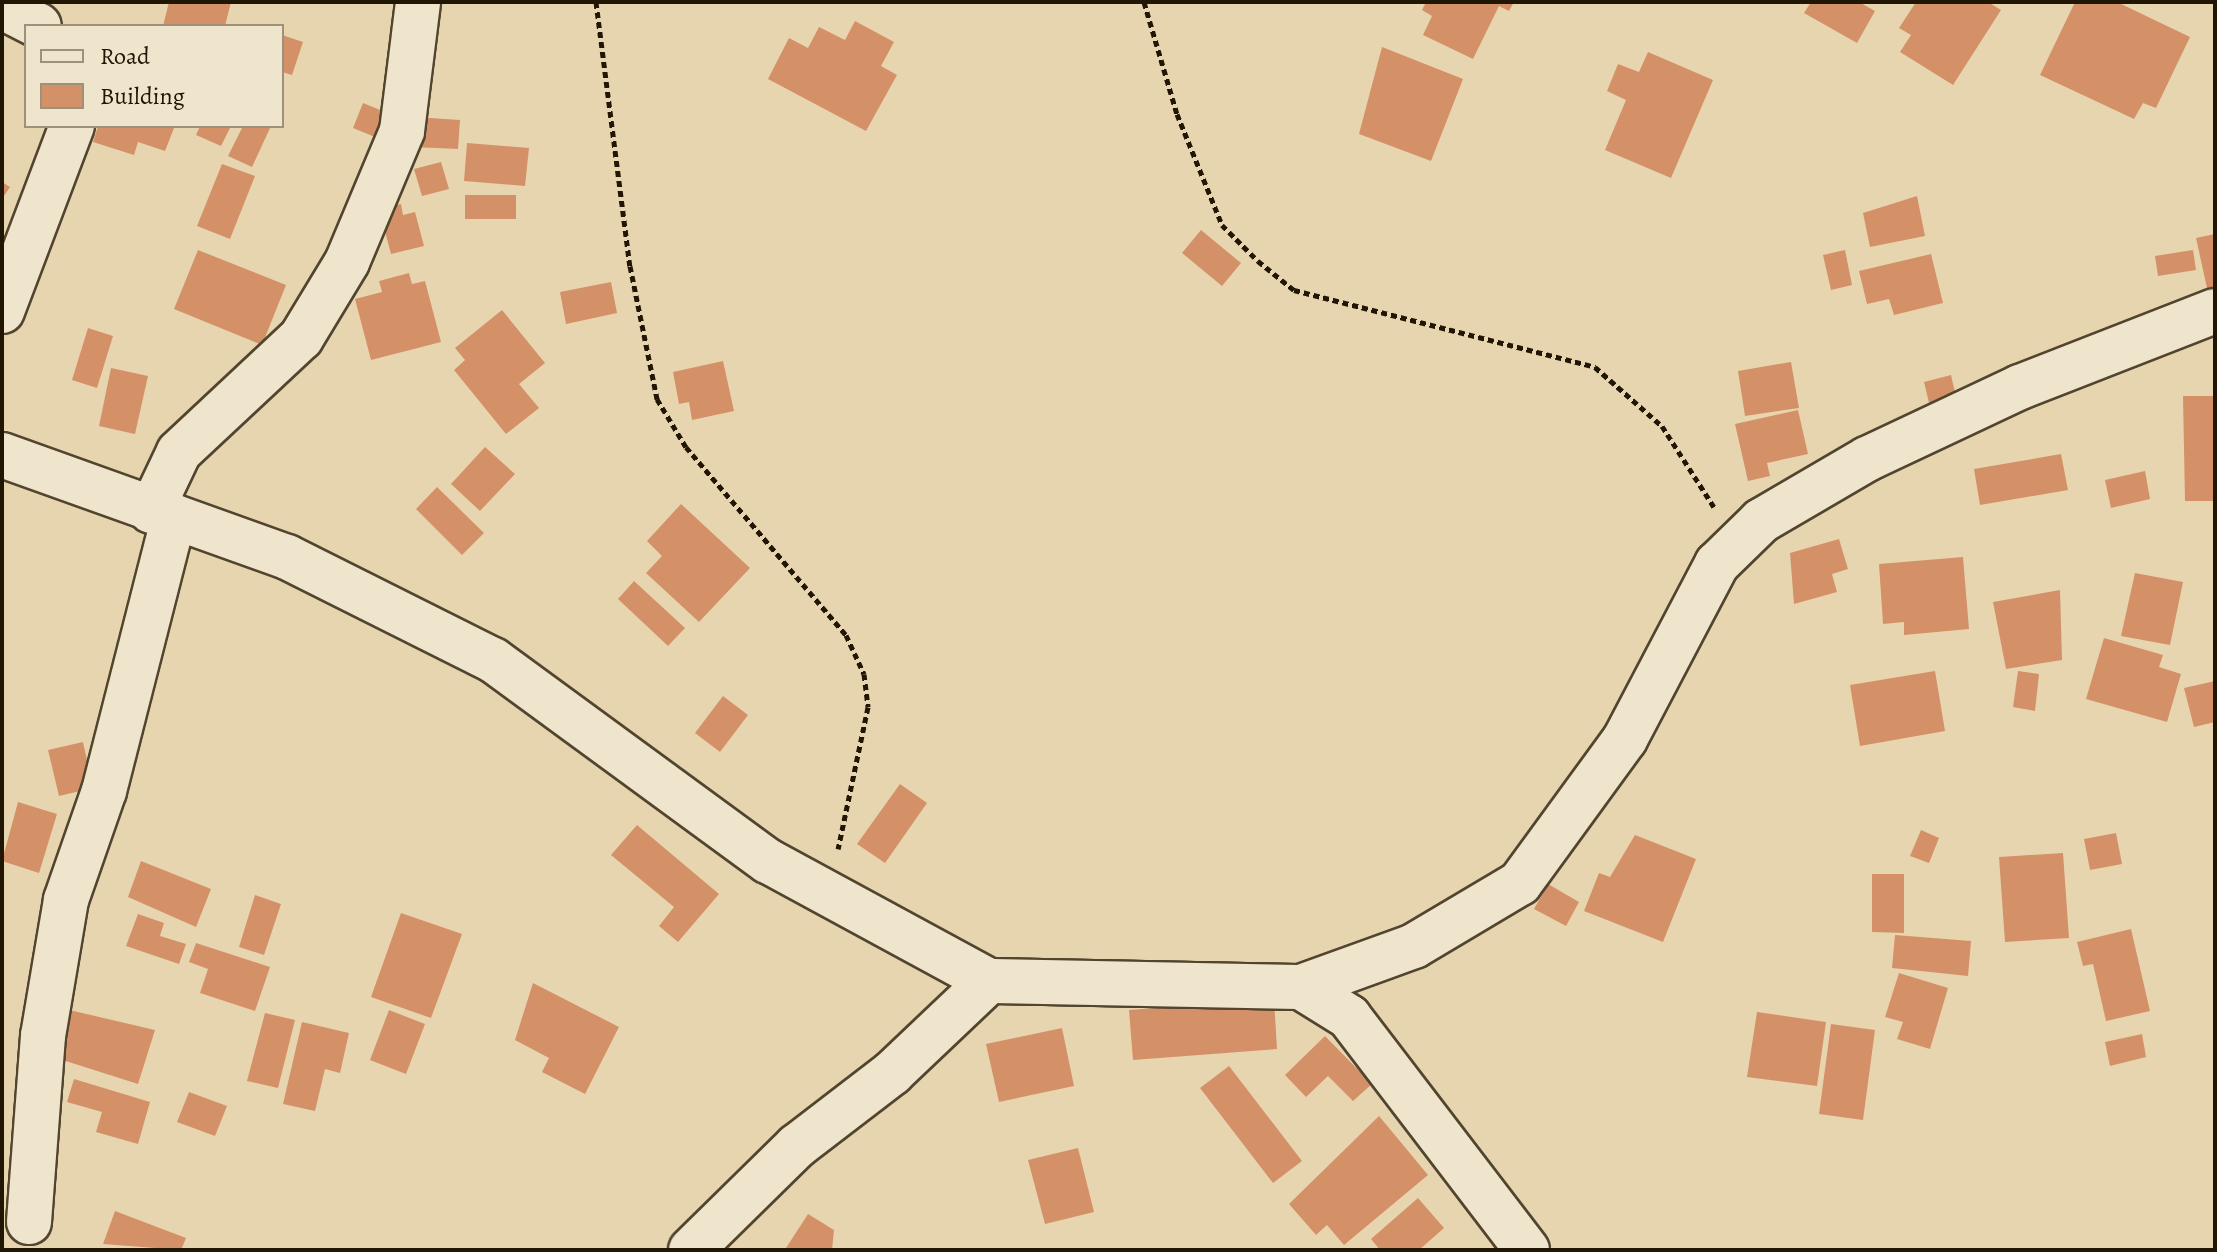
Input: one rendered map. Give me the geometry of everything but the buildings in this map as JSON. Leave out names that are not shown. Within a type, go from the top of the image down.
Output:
[{"type":"street","points":[[29,1222],[43,1036],[66,900],[104,791],[179,452],[301,338],[347,262],[402,131],[418,2]]},
{"type":"street","points":[[2,311],[71,128]]},
{"type":"street","points":[[2,455],[287,557],[493,660],[720,828],[827,888],[912,945],[989,981],[1301,987],[1414,946],[1520,883],[1625,739],[1717,564],[1761,521],[1867,459],[2020,387],[2215,311]]},
{"type":"street","points":[[691,1250],[797,1146],[892,1073],[989,981]]},
{"type":"street","points":[[1301,987],[1349,1017],[1527,1250]]},
{"type":"path","points":[[596,2],[630,266],[657,399],[721,491],[846,635],[864,674],[868,707],[856,777],[827,888]]},
{"type":"path","points":[[1144,2],[1177,114],[1222,225],[1258,261],[1294,290],[1595,367],[1662,426],[1699,476],[1733,548]]}]
